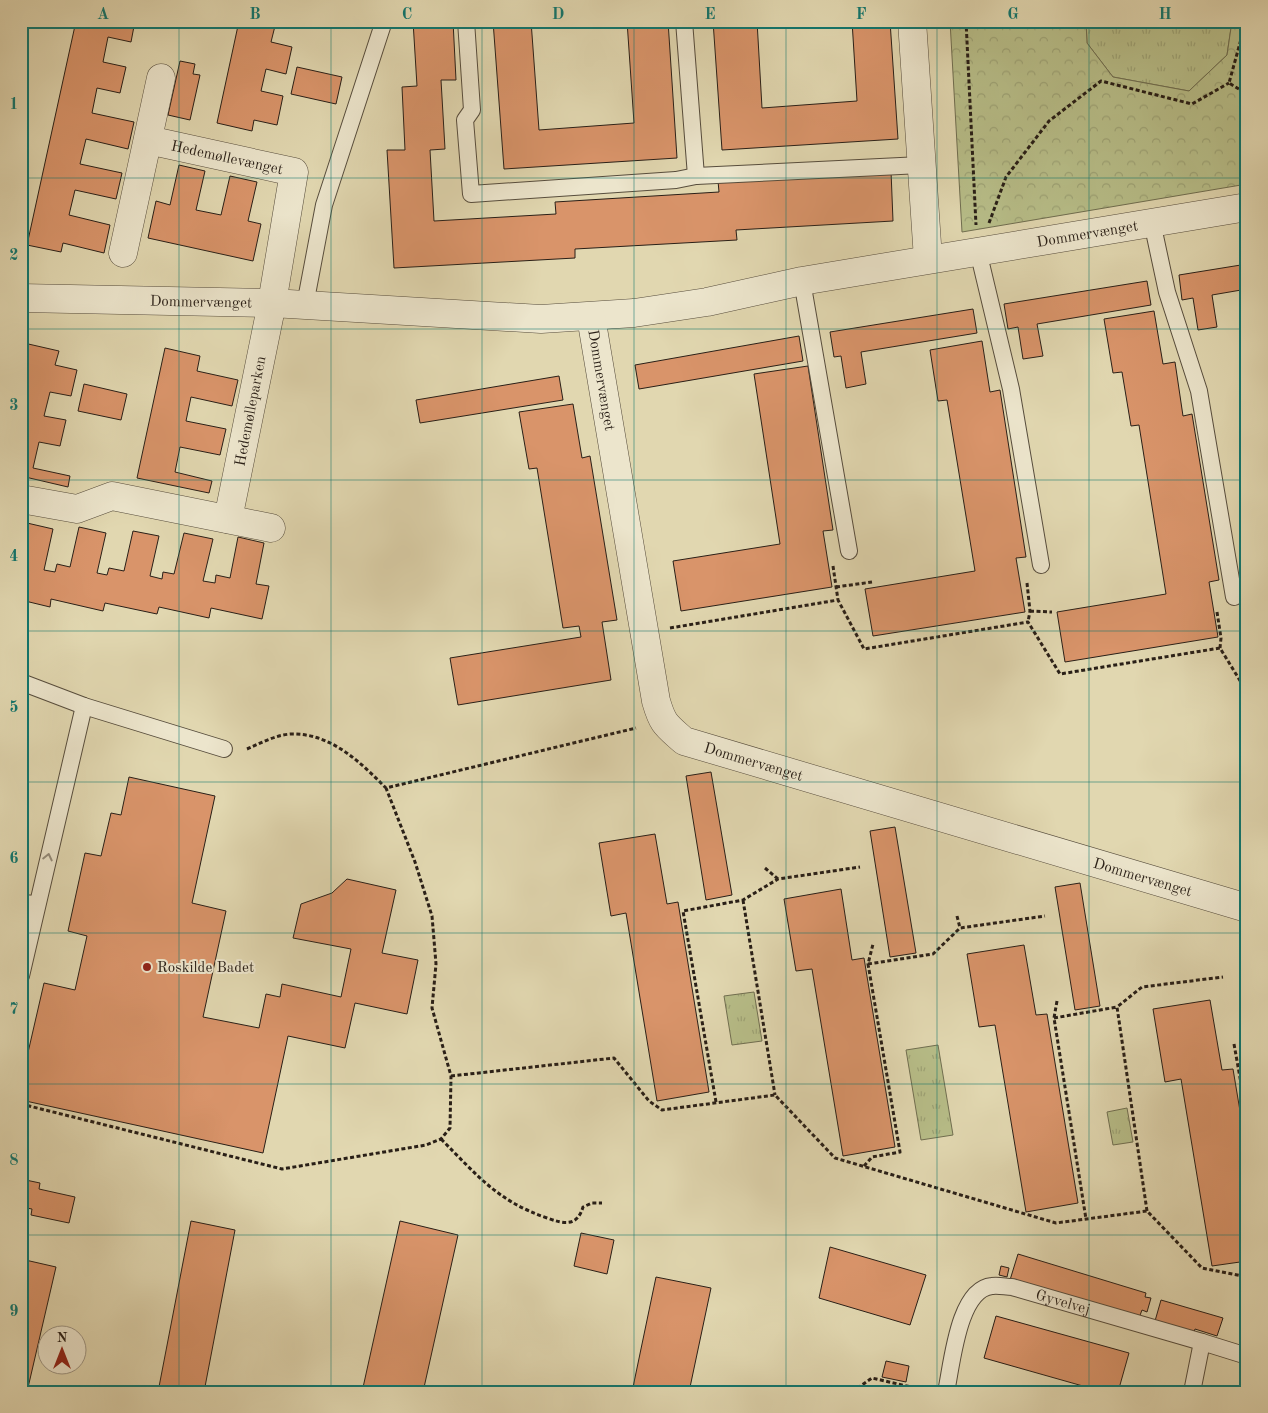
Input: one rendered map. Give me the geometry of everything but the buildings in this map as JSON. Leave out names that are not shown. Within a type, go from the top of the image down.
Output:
[{"type":"street","points":[[912,21],[928,260]]},
{"type":"street","points":[[123,253],[161,78]]},
{"type":"street","name":"Hedemøllevænget","points":[[148,140],[294,172],[272,303]]},
{"type":"street","name":"Dommervænget","points":[[21,298],[272,303],[541,319],[591,317],[671,308],[802,281],[1247,207]]},
{"type":"street","name":"Hedemølleparken","points":[[228,519],[272,303]]},
{"type":"street","name":"Dommervænget","points":[[591,317],[656,701],[662,722],[684,741],[1247,908]]},
{"type":"street","points":[[21,499],[77,510],[112,496],[271,528]]},
{"type":"lane","points":[[305,305],[324,205],[384,21]]},
{"type":"lane","points":[[466,21],[472,110],[464,120],[471,194],[676,180],[696,176],[921,165]]},
{"type":"lane","points":[[684,21],[696,176]]},
{"type":"lane","points":[[1152,222],[1167,292],[1199,391],[1234,597]]},
{"type":"lane","points":[[978,251],[1012,389],[1041,565]]},
{"type":"lane","points":[[802,281],[849,551]]},
{"type":"lane","points":[[21,682],[84,706],[224,749]]},
{"type":"lane","points":[[21,976],[29,904],[84,706]]},
{"type":"lane","name":"Gyvelvej","points":[[946,1392],[964,1309],[976,1293],[991,1286],[1012,1287],[1247,1356]]},
{"type":"lane","points":[[1192,1392],[1202,1342]]},
{"type":"path","points":[[966,21],[978,251]]},
{"type":"path","points":[[978,251],[1006,178],[1048,121],[1101,81],[1192,104],[1229,83],[1243,32],[1243,21]]},
{"type":"path","points":[[1229,83],[1247,94]]},
{"type":"path","points":[[1041,565],[1026,576],[1030,611],[1028,622],[1060,674],[1220,648]]},
{"type":"path","points":[[834,573],[838,600],[864,649],[1028,622]]},
{"type":"path","points":[[836,587],[872,582]]},
{"type":"path","points":[[1234,597],[1217,606],[1221,638],[1220,648],[1247,692]]},
{"type":"path","points":[[644,632],[838,600]]},
{"type":"path","points":[[1030,611],[1052,612]]},
{"type":"path","points":[[386,788],[662,722]]},
{"type":"path","points":[[21,1104],[282,1169],[426,1145],[442,1138],[450,1128],[451,1076],[432,1008],[436,964],[432,916],[386,788],[358,759],[317,738],[291,734],[272,738],[239,752],[224,749]]},
{"type":"path","points":[[716,1102],[683,910],[743,900],[778,879],[860,867]]},
{"type":"path","points":[[766,868],[778,879]]},
{"type":"path","points":[[743,900],[775,1095],[835,1158],[1056,1223],[1147,1211]]},
{"type":"path","points":[[957,916],[960,928]]},
{"type":"path","points":[[868,964],[933,954],[960,928],[1045,916]]},
{"type":"path","points":[[864,1166],[872,1157],[900,1152],[868,964],[873,944]]},
{"type":"path","points":[[1054,1018],[1117,1007],[1142,988],[1222,977]]},
{"type":"path","points":[[1056,1001],[1054,1018],[1086,1219]]},
{"type":"path","points":[[1117,1007],[1147,1211],[1202,1268],[1245,1277],[1243,1268],[1247,1267]]},
{"type":"path","points":[[1234,1044],[1247,1117]]},
{"type":"path","points":[[451,1076],[614,1058],[649,1100],[662,1110],[775,1095]]},
{"type":"path","points":[[1240,1072],[1247,1071]]},
{"type":"path","points":[[442,1138],[485,1184],[520,1209],[565,1224],[575,1222],[580,1216],[583,1207],[592,1203],[602,1203]]},
{"type":"path","points":[[852,1392],[872,1378],[930,1392]]},
{"type":"green space","points":[[950,21],[1086,21],[1087,43],[1113,77],[1189,91],[1227,55],[1232,21],[1247,21],[1247,184],[962,232]]},
{"type":"green space","points":[[1086,21],[1232,21],[1227,55],[1189,91],[1113,77],[1087,43]]},
{"type":"green space","points":[[754,992],[762,1041],[732,1045],[724,996]]},
{"type":"green space","points":[[938,1045],[953,1135],[921,1140],[906,1050]]},
{"type":"green space","points":[[1127,1108],[1133,1142],[1113,1145],[1107,1112]]},
{"type":"place","name":"Roskilde Badet","points":[[147,967]]}]
